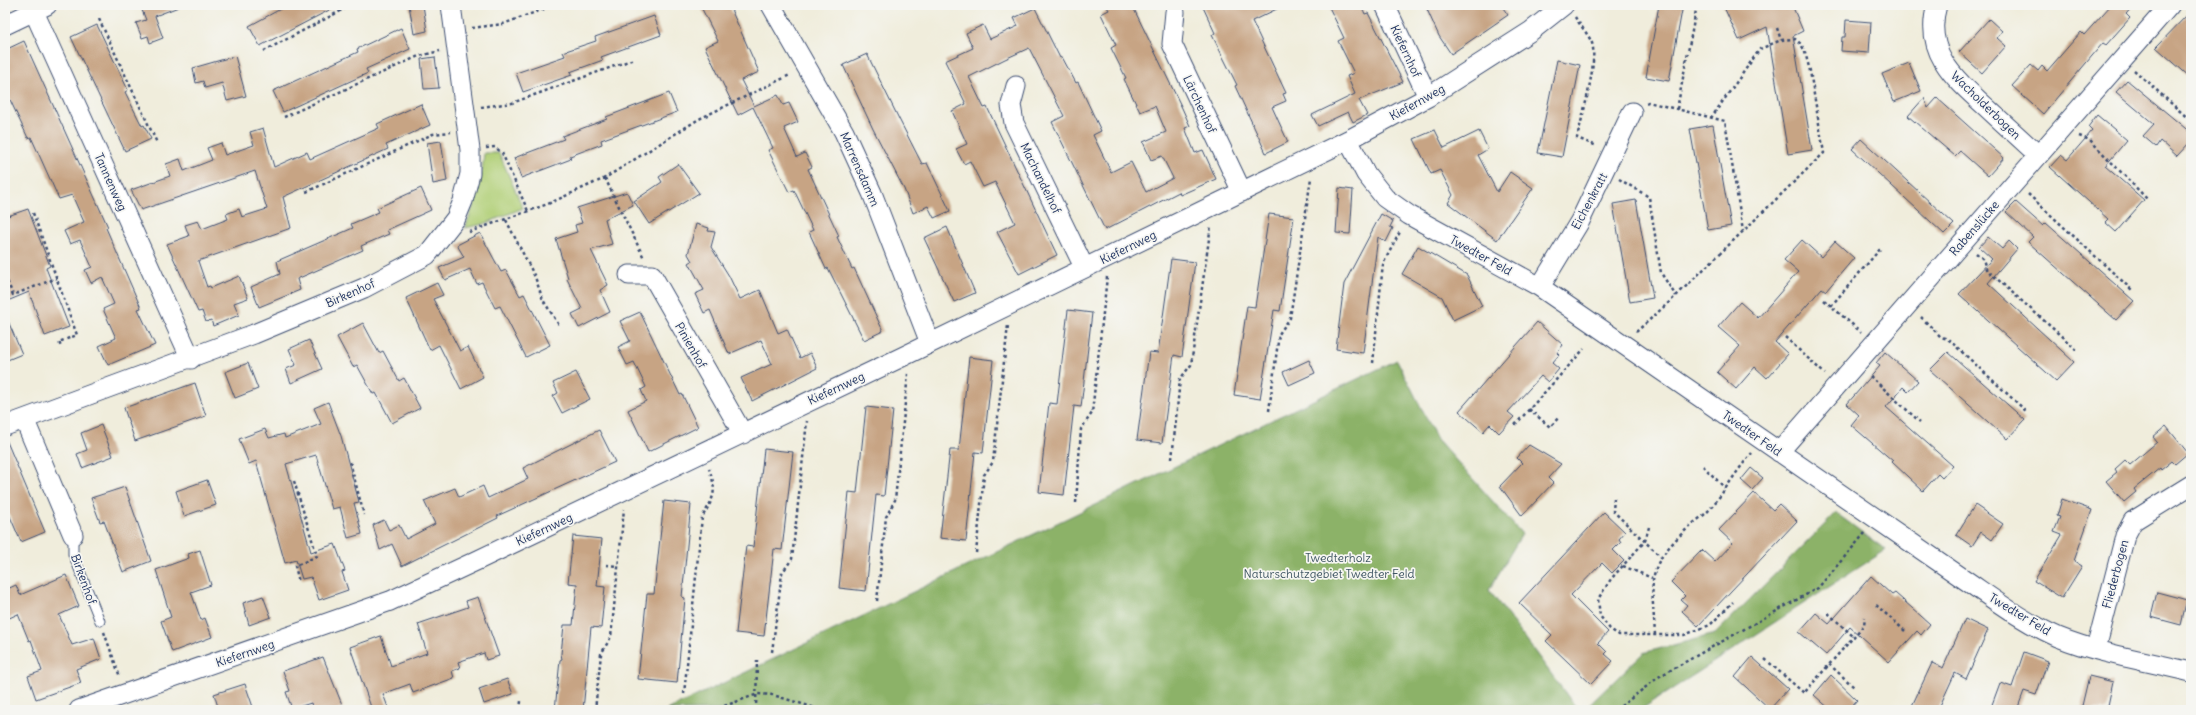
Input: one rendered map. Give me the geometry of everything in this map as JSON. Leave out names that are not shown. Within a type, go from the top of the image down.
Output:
[{"type":"street","name":"Birkenhof","points":[[5,426],[25,421],[192,359],[364,288],[427,255],[445,234],[456,218],[463,201],[470,174],[470,150],[451,5]]},
{"type":"street","name":"Marrensdamm","points":[[771,5],[844,132],[869,186],[930,343]]},
{"type":"street","name":"Kiefernhof","points":[[1385,5],[1428,97]]},
{"type":"street","name":"Wacholderbogen","points":[[1937,5],[1934,35],[1940,57],[1954,77],[2038,155]]},
{"type":"street","name":"Rabenslücke","points":[[1779,452],[2170,5]]},
{"type":"street","points":[[5,24],[37,7]]},
{"type":"street","name":"Tannenweg","points":[[37,7],[192,359]]},
{"type":"street","name":"Kiefernweg","points":[[79,710],[390,601],[704,453],[1348,140],[1428,97],[1568,8]]},
{"type":"street","name":"Lärchenhof","points":[[1175,12],[1172,44],[1242,192]]},
{"type":"street","name":"Machandelhof","points":[[1016,86],[1011,105],[1014,122],[1084,267]]},
{"type":"street","name":"Eichenkratt","points":[[1540,287],[1580,221],[1632,112]]},
{"type":"street","name":"Twedter Feld","points":[[1348,140],[1366,174],[1385,198],[1409,215],[1540,287],[2031,623],[2058,636],[2096,649],[2191,672]]},
{"type":"street","points":[[628,276],[652,275]]},
{"type":"street","name":"Pinienhof","points":[[652,275],[743,434]]},
{"type":"street","name":"Birkenhof","points":[[25,421],[73,535]]},
{"type":"street","name":"Fliederbogen","points":[[2096,649],[2125,536],[2130,526],[2133,521],[2152,508],[2191,485]]},
{"type":"lane","name":"Birkenhof","points":[[73,535],[73,554],[100,621]]},
{"type":"path","points":[[264,51],[352,5]]},
{"type":"path","points":[[454,30],[503,24],[555,5]]},
{"type":"path","points":[[1677,109],[1697,5]]},
{"type":"path","points":[[1568,8],[1591,42],[1593,49],[1593,65],[1577,138],[1609,162],[1649,197],[1661,273],[1676,296]]},
{"type":"path","points":[[99,19],[157,143]]},
{"type":"path","points":[[1777,28],[1781,40]]},
{"type":"path","points":[[1621,343],[1676,296],[1824,153],[1805,52],[1801,44],[1795,39],[1781,40],[1760,49],[1711,118]]},
{"type":"path","points":[[284,118],[419,56],[456,48]]},
{"type":"path","points":[[464,109],[512,103],[634,59]]},
{"type":"path","points":[[2122,60],[2191,121]]},
{"type":"path","points":[[445,234],[458,235],[506,220],[605,178],[699,119],[806,67]]},
{"type":"path","points":[[1632,112],[1648,102],[1725,121],[1743,232]]},
{"type":"path","points":[[2064,126],[2073,133],[2090,140],[2148,200]]},
{"type":"path","points":[[306,192],[433,134],[467,130]]},
{"type":"path","points":[[470,150],[495,147],[502,153],[528,211]]},
{"type":"path","points":[[1269,412],[1279,334],[1290,318],[1311,175],[1305,161]]},
{"type":"path","points":[[605,178],[652,275]]},
{"type":"path","points":[[2014,182],[2133,291]]},
{"type":"path","points":[[1172,459],[1180,379],[1191,365],[1212,227],[1203,210]]},
{"type":"path","points":[[33,213],[77,335],[59,342],[61,347]]},
{"type":"path","points":[[1373,363],[1383,264],[1409,215]]},
{"type":"path","points":[[506,220],[535,277],[543,300],[559,326]]},
{"type":"path","points":[[1962,241],[1983,259],[1986,269],[2078,351]]},
{"type":"path","points":[[1831,306],[1881,248]]},
{"type":"path","points":[[1076,503],[1081,429],[1092,413],[1106,288],[1107,272],[1102,259]]},
{"type":"path","points":[[5,276],[13,295],[57,278]]},
{"type":"path","points":[[1824,300],[1874,343]]},
{"type":"path","points":[[1907,304],[1941,337],[1948,339],[2027,412]]},
{"type":"path","points":[[976,552],[984,475],[993,462],[1008,321],[1002,308]]},
{"type":"path","points":[[1785,336],[1837,386]]},
{"type":"path","points":[[1515,425],[1584,349]]},
{"type":"path","points":[[877,601],[886,517],[895,500],[909,368],[904,356]]},
{"type":"path","points":[[1856,363],[1920,422]]},
{"type":"path","points":[[772,652],[782,573],[792,559],[808,416],[804,404]]},
{"type":"path","points":[[1530,409],[1550,427],[1559,417]]},
{"type":"path","points":[[1655,635],[1652,578],[1660,556],[1689,527],[1709,510],[1738,470],[1763,441]]},
{"type":"path","points":[[684,694],[702,517],[713,500],[714,484],[704,453]]},
{"type":"path","points":[[350,462],[364,514]]},
{"type":"path","points":[[1703,466],[1725,488]]},
{"type":"path","points":[[294,481],[317,556],[295,566],[299,582]]},
{"type":"path","points":[[595,710],[601,654],[611,637],[624,509],[617,494]]},
{"type":"path","points":[[1614,498],[1613,511],[1660,556]]},
{"type":"path","points":[[1616,710],[1660,676],[1818,588],[1877,519]]},
{"type":"path","points":[[1649,527],[1645,541],[1611,579],[1598,599],[1600,616],[1610,629],[1619,635],[1684,635],[1710,625],[1733,602]]},
{"type":"path","points":[[606,565],[618,566]]},
{"type":"path","points":[[1623,566],[1652,578]]},
{"type":"path","points":[[1876,605],[1905,631]]},
{"type":"path","points":[[1828,613],[1854,637]]},
{"type":"path","points":[[1765,659],[1804,693],[1864,625],[1866,617]]},
{"type":"path","points":[[100,621],[122,682],[124,694]]},
{"type":"path","points":[[756,710],[758,694],[757,660]]},
{"type":"path","points":[[1829,664],[1854,687]]},
{"type":"path","points":[[713,710],[758,694],[773,695],[822,710]]},
{"type":"path","points":[[520,710],[521,701]]},
{"type":"green space","points":[[484,153],[499,153],[523,208],[484,224],[465,228],[478,191]]},
{"type":"green space","name":"Twedterholz","points":[[1397,360],[1437,439],[1522,534],[1489,590],[1578,710],[667,710]]},
{"type":"green space","points":[[1836,513],[1886,550],[1640,710],[1584,710],[1643,653],[1715,634]]},
{"type":"building","points":[[140,5],[181,6],[155,16],[163,38],[150,43],[148,36],[142,38],[136,23],[146,20]]},
{"type":"building","points":[[288,5],[339,5],[260,46],[249,26]]},
{"type":"building","points":[[409,5],[423,5],[427,31],[414,34]]},
{"type":"building","points":[[700,5],[729,5],[759,72],[741,80],[754,106],[778,95],[783,105],[789,103],[798,122],[784,128],[797,157],[805,153],[812,167],[808,169],[839,236],[837,237],[852,269],[854,268],[883,331],[864,340],[828,268],[826,269],[809,232],[813,230],[794,190],[789,192],[768,150],[773,148],[753,107],[738,115],[705,47],[718,41]]},
{"type":"building","points":[[1106,5],[1132,5],[1190,126],[1185,128],[1195,153],[1203,150],[1216,179],[1180,195],[1179,192],[1105,230],[1052,122],[1064,116],[1029,48],[1005,59],[969,77],[984,108],[987,107],[1057,255],[1019,274],[997,232],[1015,223],[995,182],[983,187],[970,161],[964,164],[956,149],[967,144],[952,111],[966,104],[945,61],[973,48],[966,33],[983,25],[990,39],[1018,26],[1014,18],[1035,8],[1060,58],[1062,57],[1076,83],[1078,82],[1101,131],[1093,135],[1111,172],[1131,162],[1146,192],[1173,178],[1162,156],[1151,160],[1143,142],[1166,132],[1155,106],[1140,112],[1124,79],[1126,78],[1111,48],[1116,45],[1101,14],[1109,10]]},
{"type":"building","points":[[1202,5],[1285,5],[1252,21],[1286,93],[1283,94],[1286,101],[1272,107],[1288,142],[1266,153],[1235,86],[1237,85],[1212,35],[1215,33]]},
{"type":"building","points":[[1328,5],[1361,5],[1365,14],[1368,13],[1403,82],[1359,100],[1367,115],[1353,122],[1348,112],[1318,126],[1312,115],[1355,94],[1347,76],[1354,73],[1338,41],[1344,38]]},
{"type":"building","points":[[1425,5],[1501,5],[1508,15],[1451,54],[1439,36]]},
{"type":"building","points":[[1659,5],[1683,5],[1669,81],[1646,77]]},
{"type":"building","points":[[1723,5],[1792,5],[1803,31],[1793,36],[1812,150],[1788,154],[1767,27],[1739,40]]},
{"type":"building","points":[[2111,5],[2134,5],[2126,14],[2130,18],[2106,45],[2103,43],[2043,114],[2012,86],[2031,65],[2038,71],[2042,66],[2047,71],[2081,32],[2084,35]]},
{"type":"building","points":[[2191,11],[2191,78],[2156,47]]},
{"type":"building","points":[[654,16],[661,35],[601,57],[603,60],[570,72],[572,75],[523,92],[516,73],[565,56],[563,52],[596,41],[595,37]]},
{"type":"building","points":[[1989,19],[2002,31],[1997,38],[2006,46],[1982,73],[1959,52]]},
{"type":"building","points":[[1846,20],[1871,22],[1869,53],[1841,51],[1842,37],[1845,37]]},
{"type":"building","points":[[97,25],[128,90],[125,92],[142,126],[144,125],[151,139],[125,151],[71,37]]},
{"type":"building","points":[[401,28],[410,49],[366,69],[368,73],[283,112],[273,91],[358,52],[357,49]]},
{"type":"building","points":[[24,41],[108,227],[106,228],[141,308],[138,309],[155,345],[108,365],[99,346],[116,338],[103,309],[114,304],[102,277],[91,283],[85,270],[92,267],[80,240],[70,244],[64,231],[84,222],[72,195],[59,199],[31,137],[28,138],[5,89],[5,50]]},
{"type":"building","points":[[867,54],[922,164],[927,163],[950,211],[934,218],[928,206],[913,213],[904,189],[873,129],[843,65]]},
{"type":"building","points":[[235,56],[246,96],[227,101],[222,83],[205,88],[203,81],[196,83],[193,68]]},
{"type":"building","points":[[435,57],[439,88],[424,89],[421,59]]},
{"type":"building","points":[[1557,60],[1580,65],[1562,157],[1538,153]]},
{"type":"building","points":[[1909,63],[1921,91],[1894,102],[1882,74]]},
{"type":"building","points":[[2127,80],[2191,133],[2191,141],[2177,156],[2160,141],[2156,147],[2143,136],[2154,124],[2116,92]]},
{"type":"building","points":[[669,93],[677,112],[601,140],[602,144],[570,156],[571,159],[521,178],[514,158],[564,139],[562,136],[607,119],[606,117]]},
{"type":"building","points":[[1924,98],[1928,108],[1937,98],[2004,158],[1988,176],[1960,151],[1955,156],[1908,116]]},
{"type":"building","points":[[421,104],[430,125],[386,145],[388,149],[283,197],[291,228],[198,261],[207,287],[210,286],[211,288],[239,276],[248,298],[234,303],[239,315],[213,326],[211,320],[206,322],[202,311],[198,312],[167,244],[189,236],[185,225],[198,221],[202,229],[228,219],[226,214],[239,209],[242,217],[267,209],[255,171],[141,210],[131,190],[170,176],[166,164],[180,159],[184,171],[212,160],[207,148],[221,143],[225,155],[254,145],[250,132],[263,128],[274,167],[307,152],[310,159],[379,128],[377,124]]},
{"type":"building","points":[[2097,115],[2127,140],[2105,166],[2144,200],[2116,232],[2105,222],[2108,219],[2050,167],[2061,155],[2067,160],[2092,131],[2088,127]]},
{"type":"building","points":[[1713,125],[1731,226],[1708,230],[1690,129]]},
{"type":"building","points":[[1435,130],[1444,148],[1479,131],[1488,149],[1478,155],[1497,192],[1510,172],[1533,188],[1497,240],[1448,203],[1453,195],[1440,170],[1431,174],[1414,139]]},
{"type":"building","points":[[1861,139],[1954,224],[1944,234],[1852,149]]},
{"type":"building","points":[[441,141],[447,181],[433,184],[427,143]]},
{"type":"building","points":[[678,164],[699,193],[649,224],[634,201],[662,182],[659,177]]},
{"type":"building","points":[[421,188],[431,210],[387,230],[389,234],[361,246],[363,250],[297,279],[300,290],[259,307],[251,287],[280,274],[277,261],[353,228],[351,224],[379,212],[377,208]]},
{"type":"building","points":[[1339,188],[1353,190],[1350,234],[1336,233]]},
{"type":"building","points":[[627,192],[633,205],[605,219],[612,244],[591,250],[608,285],[600,290],[610,312],[579,328],[572,314],[582,309],[567,279],[568,278],[556,239],[577,232],[575,225],[582,223],[577,208]]},
{"type":"building","points":[[1636,200],[1653,298],[1630,302],[1613,204]]},
{"type":"building","points":[[2016,202],[2043,226],[2046,223],[2134,301],[2116,320],[2028,242],[2033,237],[2006,212]]},
{"type":"building","points":[[28,209],[50,266],[46,268],[69,327],[45,336],[29,292],[5,302],[5,217]]},
{"type":"building","points":[[1269,214],[1294,217],[1280,311],[1274,310],[1260,399],[1234,395],[1247,306],[1255,307]]},
{"type":"building","points":[[1381,214],[1393,221],[1390,227],[1393,228],[1386,242],[1378,237],[1363,353],[1336,349],[1344,284]]},
{"type":"building","points":[[696,224],[709,228],[708,231],[715,232],[711,247],[729,276],[740,299],[760,290],[778,333],[787,329],[800,358],[810,353],[817,368],[752,401],[741,378],[772,364],[761,340],[729,354],[710,310],[704,313],[695,294],[704,290],[689,263],[692,261],[688,254]]},
{"type":"building","points":[[947,227],[975,293],[954,302],[924,238]]},
{"type":"building","points":[[480,233],[501,272],[506,270],[520,296],[524,294],[550,345],[526,357],[500,306],[495,308],[482,282],[477,284],[470,269],[445,280],[439,268],[464,257],[457,245]]},
{"type":"building","points":[[1988,237],[2002,249],[2009,241],[2017,249],[1988,283],[2074,362],[2056,381],[1959,294],[1992,259],[1979,247]]},
{"type":"building","points":[[1802,240],[1821,257],[1835,241],[1854,258],[1826,291],[1822,288],[1775,342],[1788,354],[1767,378],[1755,367],[1736,389],[1717,372],[1740,346],[1718,327],[1740,302],[1758,318],[1798,272],[1784,260]]},
{"type":"building","points":[[1418,246],[1467,275],[1482,306],[1453,320],[1442,297],[1402,274]]},
{"type":"building","points":[[1171,259],[1195,262],[1182,357],[1174,355],[1162,443],[1137,440],[1149,352],[1158,353]]},
{"type":"building","points":[[437,283],[443,295],[433,299],[460,351],[468,347],[483,377],[461,389],[439,345],[430,350],[406,298]]},
{"type":"building","points":[[1068,310],[1092,313],[1081,407],[1074,406],[1064,495],[1039,492],[1049,403],[1057,404]]},
{"type":"building","points":[[640,312],[680,395],[682,394],[698,427],[648,452],[628,410],[646,401],[641,390],[646,387],[634,362],[627,365],[618,347],[630,341],[620,321]]},
{"type":"building","points":[[5,314],[22,354],[5,361]]},
{"type":"building","points":[[1537,322],[1563,345],[1557,353],[1559,355],[1552,363],[1559,369],[1548,382],[1541,376],[1508,412],[1514,417],[1499,433],[1490,424],[1483,432],[1459,411]]},
{"type":"building","points":[[363,323],[379,353],[383,351],[399,381],[404,378],[420,408],[392,423],[376,393],[373,394],[357,365],[353,367],[337,337]]},
{"type":"building","points":[[309,340],[322,369],[291,383],[286,369],[296,365],[289,349]]},
{"type":"building","points":[[1885,352],[1918,381],[1908,392],[1903,387],[1886,407],[1953,466],[1942,478],[1938,474],[1923,491],[1892,462],[1893,461],[1851,425],[1859,415],[1847,404],[1880,366],[1876,363]]},
{"type":"building","points":[[1948,352],[2025,420],[2007,439],[1930,370]]},
{"type":"building","points":[[969,357],[993,360],[983,453],[975,452],[966,541],[940,538],[950,450],[959,450]]},
{"type":"building","points":[[1309,360],[1315,373],[1289,385],[1283,372]]},
{"type":"building","points":[[248,363],[258,389],[235,398],[225,372]]},
{"type":"building","points":[[576,372],[590,399],[562,413],[553,396],[558,393],[553,383]]},
{"type":"building","points":[[195,383],[206,416],[135,441],[124,408]]},
{"type":"building","points":[[328,402],[341,436],[359,502],[354,503],[362,534],[348,538],[340,507],[332,509],[316,455],[286,464],[311,552],[335,544],[345,571],[342,572],[348,590],[319,600],[311,577],[302,579],[296,560],[285,563],[256,461],[249,464],[239,439],[265,429],[269,438],[284,434],[285,438],[321,424],[314,408]]},
{"type":"building","points":[[866,407],[893,410],[884,496],[876,495],[866,591],[839,588],[849,492],[857,493]]},
{"type":"building","points":[[101,425],[113,456],[82,468],[77,454],[87,450],[81,433]]},
{"type":"building","points":[[2166,426],[2188,453],[2175,464],[2172,461],[2161,470],[2160,468],[2134,489],[2136,492],[2124,502],[2106,481],[2117,472],[2115,469],[2125,460],[2130,465],[2157,442],[2153,437]]},
{"type":"building","points":[[599,430],[615,462],[497,516],[498,518],[402,566],[392,544],[380,550],[373,525],[384,520],[389,530],[399,525],[406,539],[435,524],[424,501],[455,488],[459,497],[483,486],[488,498],[528,479],[523,468]]},
{"type":"building","points":[[5,437],[45,532],[21,542],[5,505]]},
{"type":"building","points":[[1529,445],[1561,464],[1548,478],[1553,483],[1522,516],[1500,486],[1522,463],[1517,458]]},
{"type":"building","points":[[764,449],[793,452],[782,550],[774,549],[764,636],[736,633],[746,546],[753,547]]},
{"type":"building","points":[[1751,468],[1763,478],[1752,490],[1741,480]]},
{"type":"building","points":[[207,480],[216,505],[184,516],[176,491]]},
{"type":"building","points":[[125,487],[151,561],[123,572],[104,521],[100,522],[91,498]]},
{"type":"building","points":[[1754,493],[1773,510],[1779,504],[1797,521],[1698,626],[1682,611],[1687,605],[1681,600],[1685,596],[1671,582],[1702,550],[1715,562],[1733,543],[1719,530]]},
{"type":"building","points":[[2062,499],[2092,510],[2074,561],[2082,566],[2062,598],[2034,581],[2062,535],[2054,532],[2060,517],[2057,516]]},
{"type":"building","points":[[664,501],[691,504],[682,597],[685,598],[677,683],[638,679],[647,594],[654,594]]},
{"type":"building","points":[[1975,505],[2003,524],[1992,540],[1981,532],[1972,546],[1956,535]]},
{"type":"building","points":[[1604,512],[1625,532],[1619,539],[1621,542],[1613,550],[1624,561],[1612,573],[1602,563],[1571,595],[1608,632],[1598,643],[1607,652],[1605,654],[1613,661],[1591,684],[1546,641],[1552,635],[1519,603]]},
{"type":"building","points":[[573,536],[602,539],[597,586],[605,587],[601,628],[591,627],[583,710],[555,710],[560,660],[562,659],[561,654],[564,625],[573,625],[577,584],[568,583]]},
{"type":"building","points":[[200,550],[211,585],[191,592],[201,620],[205,618],[212,637],[172,652],[161,621],[171,617],[156,570],[189,558],[188,554]]},
{"type":"building","points":[[66,575],[79,606],[59,615],[72,645],[94,638],[101,659],[76,669],[81,683],[36,699],[28,676],[42,671],[31,640],[29,641],[18,614],[5,620],[5,590],[16,585],[20,595]]},
{"type":"building","points":[[1871,576],[1892,595],[1895,593],[1930,624],[1921,635],[1917,631],[1889,662],[1850,627],[1826,655],[1799,632],[1816,613],[1829,624]]},
{"type":"building","points":[[2157,592],[2187,600],[2181,625],[2151,617]]},
{"type":"building","points":[[263,596],[271,617],[249,625],[243,603]]},
{"type":"building","points":[[478,597],[499,656],[486,660],[484,653],[458,662],[460,668],[452,671],[454,678],[413,693],[410,684],[383,694],[389,710],[372,710],[350,647],[381,636],[391,666],[427,653],[418,624],[468,607],[466,601]]},
{"type":"building","points":[[1965,619],[1988,630],[1966,679],[1955,673],[1938,710],[1910,710],[1932,663],[1943,668]]},
{"type":"building","points":[[2024,652],[2048,661],[2036,695],[2024,691],[2017,710],[1990,710],[2000,683],[2012,687]]},
{"type":"building","points":[[323,657],[343,707],[335,710],[313,710],[311,703],[292,709],[286,692],[290,691],[283,671]]},
{"type":"building","points":[[1752,657],[1788,689],[1770,709],[1735,677]]},
{"type":"building","points":[[1831,675],[1857,700],[1848,710],[1831,710],[1814,695]]},
{"type":"building","points":[[2089,676],[2113,682],[2107,710],[2081,710]]},
{"type":"building","points":[[507,679],[513,694],[484,704],[479,689]]},
{"type":"building","points":[[245,684],[254,710],[219,710],[214,694]]},
{"type":"park label","name":"Naturschutzgebiet Twedter Feld","points":[[1329,573]]}]
